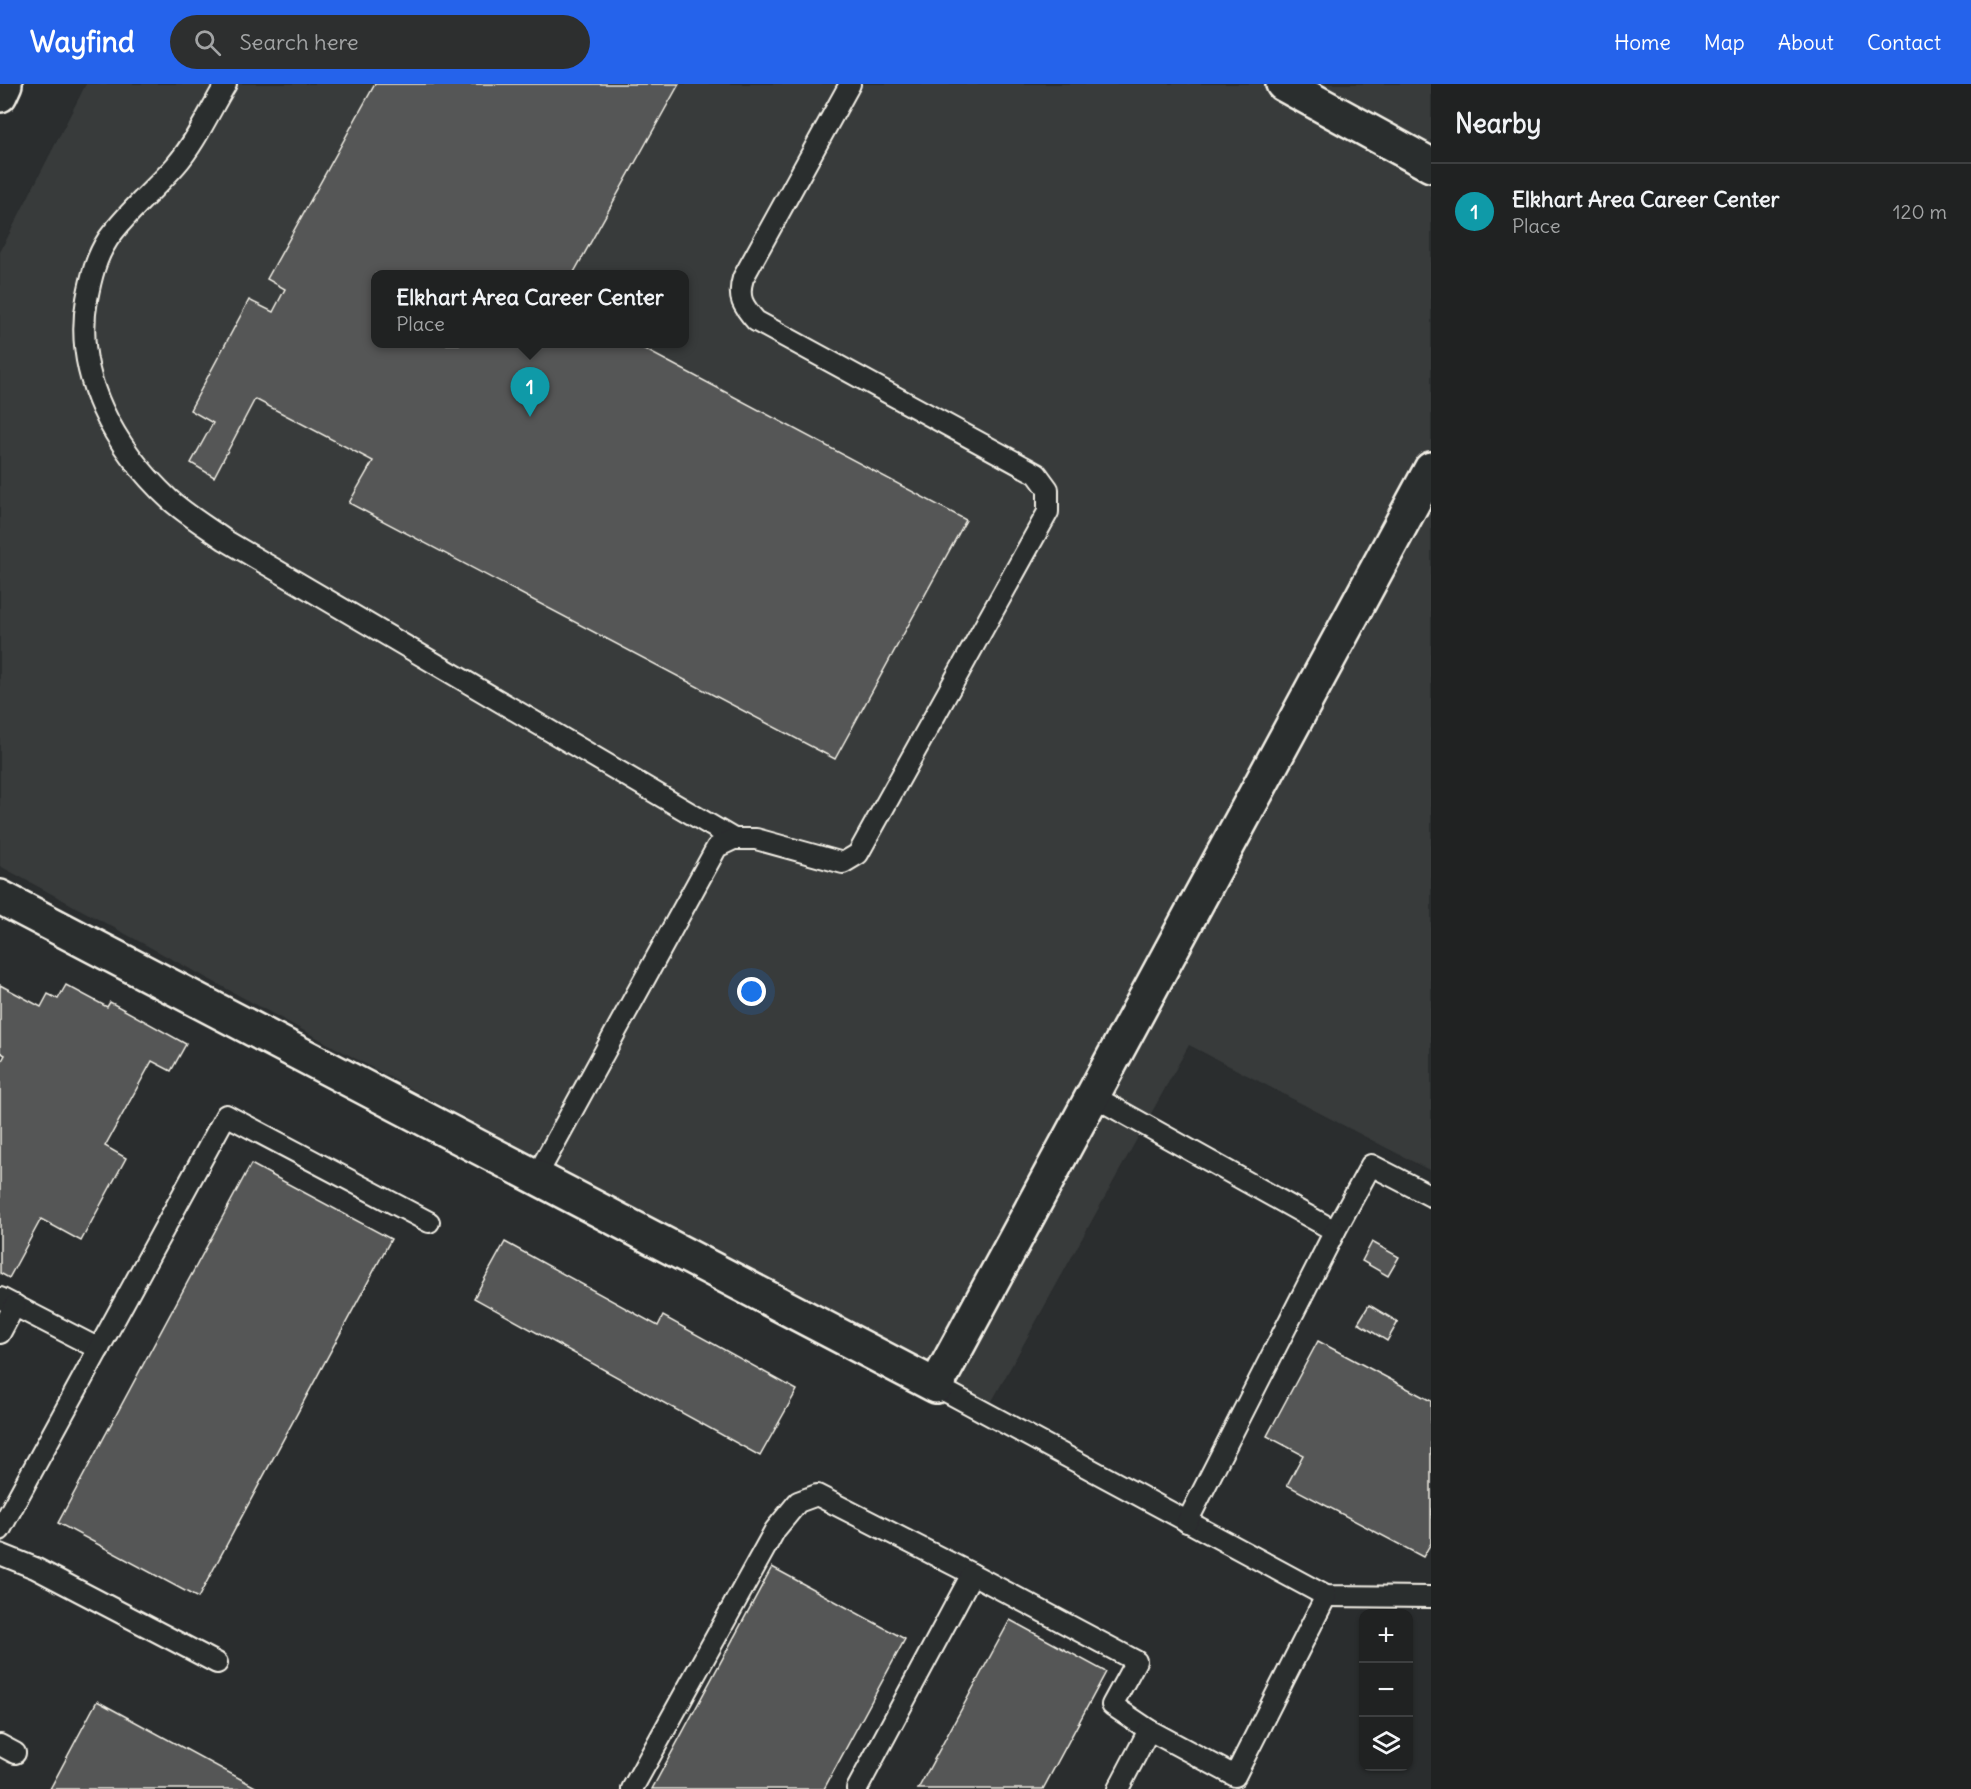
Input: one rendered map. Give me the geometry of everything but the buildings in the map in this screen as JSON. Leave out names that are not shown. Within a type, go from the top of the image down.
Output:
[{"type":"street","points":[[0,95],[5,84]]},
{"type":"street","points":[[1283,84],[1431,165]]},
{"type":"street","points":[[0,897],[936,1386],[1431,469]]},
{"type":"lane","points":[[226,84],[178,163],[109,238],[91,280],[85,314],[84,340],[90,372],[104,415],[128,454],[171,500],[225,540],[734,838],[756,839],[843,863],[858,854],[1048,512],[1048,489],[1037,474],[756,321],[741,304],[740,290],[743,278],[850,84]]},
{"type":"lane","points":[[536,1177],[699,876],[717,848],[734,838]]},
{"type":"lane","points":[[1093,1096],[1335,1231]]},
{"type":"lane","points":[[0,1530],[226,1115],[429,1222]]},
{"type":"lane","points":[[1187,1522],[1371,1165],[1431,1196]]},
{"type":"lane","points":[[0,1333],[8,1301],[99,1348]]},
{"type":"lane","points":[[936,1386],[1326,1596],[1431,1597]]},
{"type":"lane","points":[[632,1789],[775,1530],[798,1502],[817,1496],[972,1574],[1136,1661],[1112,1705],[1149,1730],[1235,1776],[1326,1596]]},
{"type":"lane","points":[[0,1554],[34,1568],[217,1663]]},
{"type":"lane","points":[[857,1789],[972,1574]]},
{"type":"lane","points":[[1118,1789],[1149,1730]]},
{"type":"shaded area","points":[[86,84],[1431,84],[1431,1171],[1189,1045],[991,1403],[0,866],[0,252]]},
{"type":"place","name":"Elkhart Area Career Center","points":[[530,417]]}]
